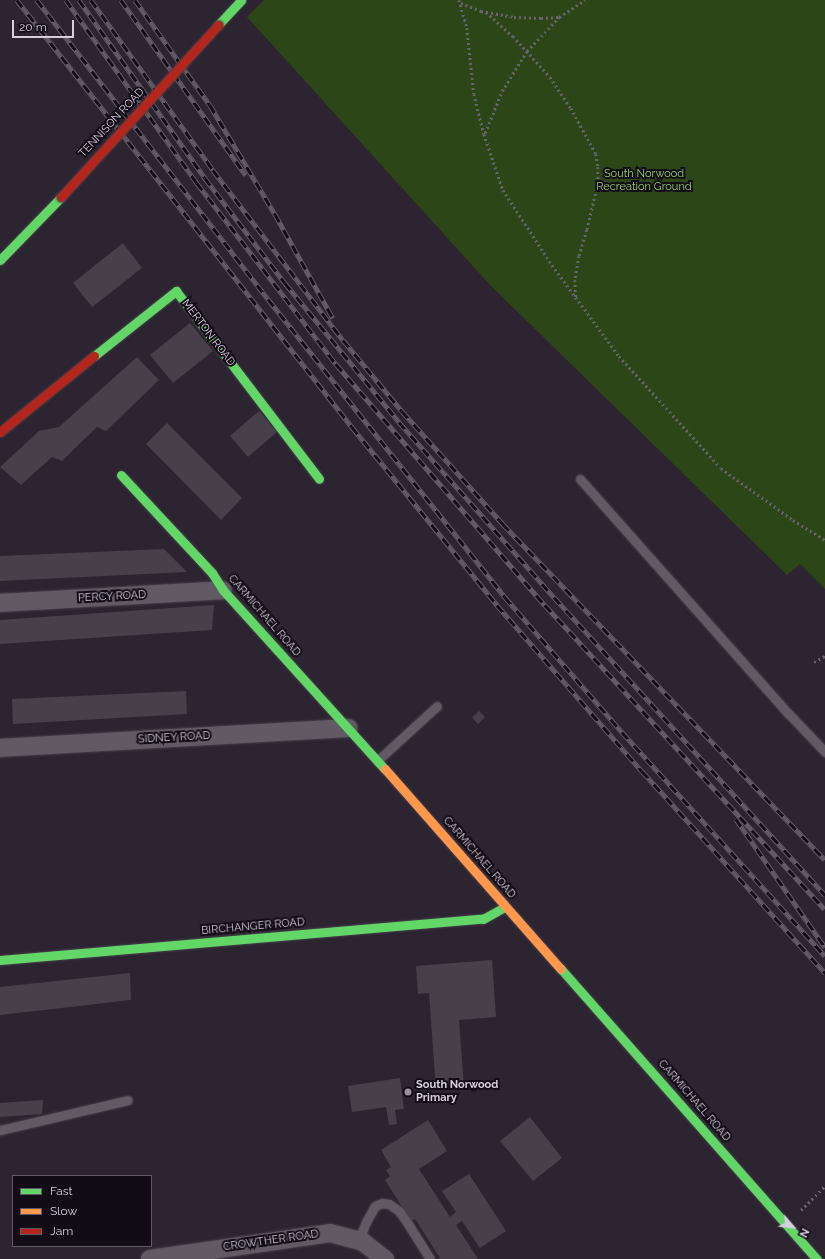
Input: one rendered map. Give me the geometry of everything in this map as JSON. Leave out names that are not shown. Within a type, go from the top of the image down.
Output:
[{"type":"street","name":"TENNISON ROAD","points":[[0,260],[61,197],[241,0]]},
{"type":"street","name":"MERTON ROAD","points":[[0,432],[176,291],[319,479]]},
{"type":"street","name":"CARMICHAEL ROAD","points":[[121,475],[212,573],[223,590],[348,728],[817,1259]]},
{"type":"street","name":"PERCY ROAD","points":[[0,603],[223,590]]},
{"type":"street","name":"SIDNEY ROAD","points":[[0,748],[348,728]]},
{"type":"street","name":"BIRCHANGER ROAD","points":[[1,956],[483,919],[506,907]]},
{"type":"street","name":"CROWTHER ROAD","points":[[150,1259],[330,1233],[363,1242],[385,1259]]},
{"type":"lane","points":[[580,479],[788,713],[825,752]]},
{"type":"lane","points":[[377,761],[437,706]]},
{"type":"lane","points":[[0,1130],[128,1100]]},
{"type":"lane","points":[[358,1241],[375,1206],[382,1203],[389,1204],[398,1211],[408,1224],[430,1259]]},
{"type":"path","points":[[484,134],[502,91],[527,51],[559,17],[586,0]]},
{"type":"path","points":[[460,1],[486,12],[514,18],[559,17]]},
{"type":"path","points":[[460,1],[467,28],[474,94],[484,134],[503,190],[552,265],[619,356],[721,468],[793,520],[825,540]]},
{"type":"path","points":[[486,12],[527,51],[550,77],[571,108],[593,149],[598,167],[598,184],[594,204],[579,256],[575,280],[577,298]]},
{"type":"path","points":[[814,662],[825,656]]},
{"type":"path","points":[[786,1224],[825,1186]]},
{"type":"green space","name":"South Norwood Recreation Ground","points":[[264,0],[825,0],[825,589],[800,564],[787,575],[491,286],[247,17]]},
{"type":"building","points":[[123,243],[142,268],[92,307],[73,283]]},
{"type":"building","points":[[190,323],[213,351],[173,383],[150,355]]},
{"type":"building","points":[[137,357],[159,380],[106,431],[97,427],[62,461],[52,457],[21,485],[0,467],[39,431],[59,427]]},
{"type":"building","points":[[259,411],[277,432],[248,457],[230,436]]},
{"type":"building","points":[[167,423],[242,498],[221,520],[146,444]]},
{"type":"building","points":[[164,549],[187,572],[0,581],[0,556]]},
{"type":"building","points":[[214,605],[212,630],[0,644],[0,620]]},
{"type":"building","points":[[186,691],[187,714],[13,724],[12,699]]},
{"type":"building","points":[[479,711],[485,717],[478,724],[472,717]]},
{"type":"building","points":[[492,960],[496,1017],[459,1020],[464,1087],[436,1090],[429,993],[418,994],[416,966]]},
{"type":"building","points":[[130,973],[131,1000],[0,1015],[0,987]]},
{"type":"building","points":[[400,1078],[404,1109],[395,1110],[397,1124],[389,1125],[386,1107],[352,1112],[348,1086]]},
{"type":"building","points":[[43,1100],[42,1114],[0,1117],[0,1103]]},
{"type":"building","points":[[530,1117],[562,1158],[533,1181],[500,1141]]},
{"type":"building","points":[[428,1120],[447,1151],[419,1169],[450,1217],[456,1212],[442,1191],[469,1174],[506,1231],[480,1248],[462,1221],[456,1225],[478,1259],[438,1259],[440,1258],[415,1219],[411,1221],[385,1180],[390,1176],[386,1170],[391,1167],[381,1150]]},
{"type":"railway","points":[[17,0],[352,427],[497,605],[642,771],[825,973]]},
{"type":"railway","points":[[37,0],[268,299],[505,597],[622,732],[825,956]]},
{"type":"railway","points":[[66,0],[197,183],[336,364],[545,605],[825,909]]},
{"type":"railway","points":[[79,0],[205,178],[285,283],[399,422],[554,597],[825,895]]},
{"type":"railway","points":[[91,0],[213,170],[343,340],[402,411],[503,524],[825,860]]},
{"type":"railway","points":[[121,0],[246,175]]},
{"type":"railway","points":[[135,0],[210,105],[275,214],[333,318]]},
{"type":"railway","points":[[736,819],[825,947]]},
{"type":"traffic: fast","points":[[218,25],[241,0]]},
{"type":"traffic: fast","points":[[0,260],[61,197]]},
{"type":"traffic: fast","points":[[94,356],[176,291],[319,479]]},
{"type":"traffic: fast","points":[[121,475],[212,573],[223,590],[385,769]]},
{"type":"traffic: fast","points":[[0,960],[483,919],[505,907]]},
{"type":"traffic: fast","points":[[561,969],[817,1259]]},
{"type":"traffic: slow","points":[[385,769],[561,969]]},
{"type":"traffic: jam","points":[[61,197],[218,25]]},
{"type":"traffic: jam","points":[[0,432],[94,356]]},
{"type":"place","name":"South Norwood Primary","points":[[408,1092]]}]
